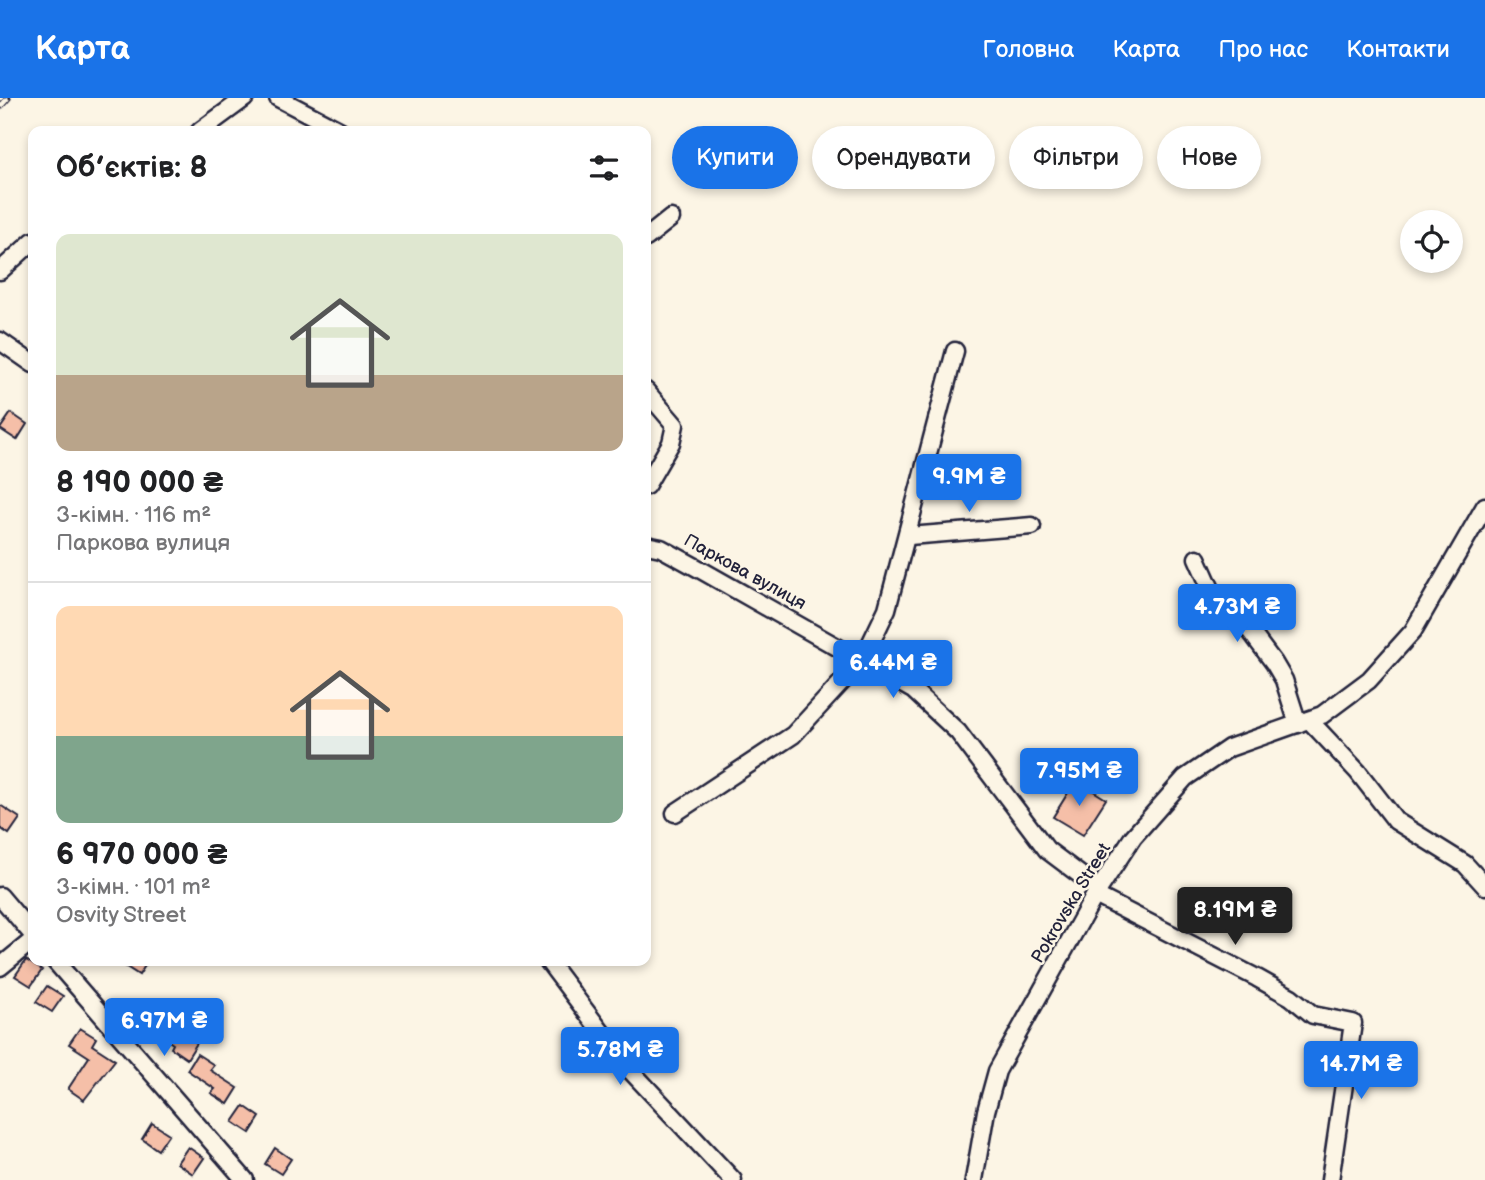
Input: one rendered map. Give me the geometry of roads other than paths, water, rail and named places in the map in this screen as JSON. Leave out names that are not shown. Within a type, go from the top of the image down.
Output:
[{"type":"street","points":[[207,126],[245,98]]},
{"type":"street","points":[[278,98],[331,126]]},
{"type":"street","points":[[651,234],[671,218]]},
{"type":"street","points":[[0,271],[28,246]]},
{"type":"street","points":[[0,341],[28,361]]},
{"type":"street","points":[[675,813],[793,735],[863,659],[887,609],[909,536],[955,351]]},
{"type":"street","points":[[651,397],[676,425],[671,443],[651,477]]},
{"type":"street","name":"Pokrovska Street","points":[[974,1180],[986,1111],[997,1070],[1097,892],[1133,837],[1185,778],[1229,748],[1303,722],[1348,698],[1413,631],[1485,506]]},
{"type":"street","points":[[909,536],[1032,526]]},
{"type":"street","name":"Паркова вулиця","points":[[651,546],[661,548],[863,659],[913,690],[958,732],[1047,850],[1097,892],[1258,978],[1291,997],[1313,1015],[1353,1023],[1330,1180]]},
{"type":"street","points":[[1196,558],[1215,598],[1248,628],[1274,663],[1303,722],[1358,772],[1396,821],[1465,864],[1485,886]]},
{"type":"street","points":[[0,897],[28,932]]},
{"type":"street","points":[[0,967],[28,942]]},
{"type":"street","points":[[59,966],[245,1180]]},
{"type":"street","points":[[552,966],[630,1070],[733,1180]]},
{"type":"railway","points":[[0,107],[8,98]]}]
